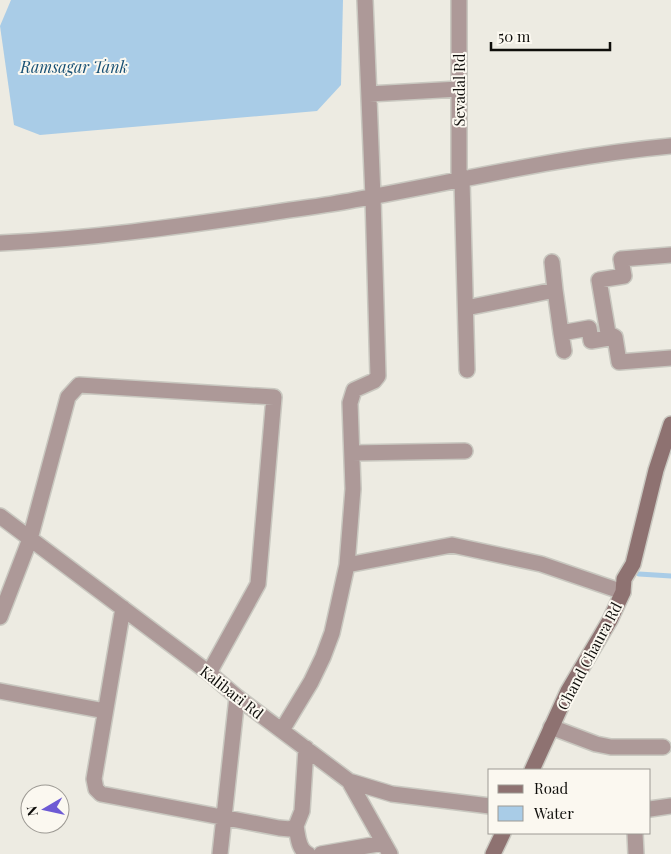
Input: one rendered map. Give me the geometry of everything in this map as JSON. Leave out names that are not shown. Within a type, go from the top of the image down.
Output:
[{"type":"street","points":[[282,730],[311,682],[323,658],[332,633],[346,564],[353,489],[350,403],[354,390],[374,381],[378,376],[379,368],[365,0]]},
{"type":"street","name":"Sevadal Rd","points":[[458,0],[460,180],[467,370]]},
{"type":"street","points":[[369,94],[459,89]]},
{"type":"street","points":[[0,243],[169,228],[373,197],[620,152],[671,146]]},
{"type":"street","points":[[615,337],[608,333],[599,280],[624,276],[621,259],[671,254]]},
{"type":"street","points":[[552,262],[564,351]]},
{"type":"street","points":[[466,308],[555,290]]},
{"type":"street","points":[[561,333],[589,328],[591,342],[615,337]]},
{"type":"street","points":[[615,337],[619,362],[671,358]]},
{"type":"street","points":[[0,617],[30,539],[68,397],[79,385],[274,397],[258,584],[209,673]]},
{"type":"street","name":"Chand Chaura Rd","points":[[532,769],[568,691],[610,620],[623,592],[624,579],[633,564],[656,470],[671,424]]},
{"type":"street","points":[[352,452],[465,451]]},
{"type":"street","name":"Kalibari Rd","points":[[0,516],[349,781],[392,794],[488,806]]},
{"type":"street","points":[[346,564],[452,545],[541,564],[623,592]]},
{"type":"street","points":[[123,608],[94,778],[96,789],[101,794],[224,819],[279,828],[296,826]]},
{"type":"street","points":[[0,692],[105,711]]},
{"type":"street","points":[[220,854],[237,697]]},
{"type":"street","points":[[551,727],[596,744],[611,747],[663,747]]},
{"type":"street","points":[[306,748],[302,810],[296,826],[301,848],[304,853],[308,854]]},
{"type":"street","points":[[320,854],[387,848],[349,781]]},
{"type":"street","points":[[651,809],[671,806]]},
{"type":"street","points":[[493,854],[503,834]]},
{"type":"street","points":[[635,834],[636,854]]},
{"type":"water","name":"Ramsagar Tank","points":[[11,0],[343,0],[341,85],[317,111],[40,135],[14,125],[0,26]]},
{"type":"waterway","points":[[639,574],[671,576]]}]
